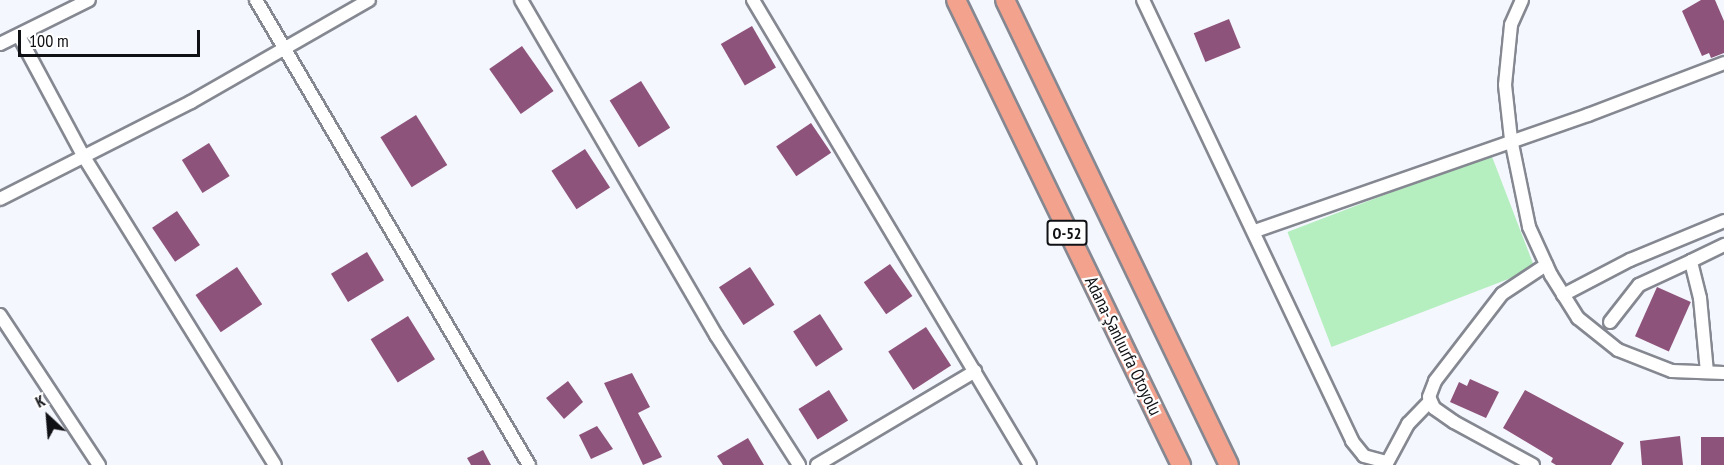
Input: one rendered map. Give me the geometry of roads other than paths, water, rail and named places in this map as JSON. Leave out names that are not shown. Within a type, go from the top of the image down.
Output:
[{"type":"highway","name":"Adana-Şanlıurfa Otoyolu","points":[[956,0],[1181,465]]},
{"type":"highway","name":"O-52","points":[[1005,0],[1229,465]]},
{"type":"street","points":[[0,44],[89,0]]},
{"type":"street","points":[[256,0],[530,465]]},
{"type":"street","points":[[0,199],[84,158],[369,0]]},
{"type":"street","points":[[521,0],[716,335],[799,465]]},
{"type":"street","points":[[753,0],[1030,465]]},
{"type":"street","points":[[1143,0],[1255,231],[1352,441],[1364,456],[1386,464],[1408,424],[1430,401],[1435,381],[1493,304],[1510,287],[1546,265]]},
{"type":"street","points":[[1522,0],[1511,25],[1505,86],[1511,139],[1529,227],[1546,265],[1578,318],[1618,350],[1672,371],[1724,373]]},
{"type":"street","points":[[19,36],[84,158],[275,465]]},
{"type":"street","points":[[1255,231],[1511,139],[1578,119],[1724,63]]},
{"type":"street","points":[[1563,295],[1630,260],[1724,221]]},
{"type":"street","points":[[1610,322],[1639,285],[1724,245]]},
{"type":"street","points":[[1691,261],[1700,298],[1707,372]]},
{"type":"street","points":[[0,315],[99,465]]},
{"type":"street","points":[[817,465],[975,370]]},
{"type":"street","points":[[1430,401],[1454,422],[1533,465]]}]
